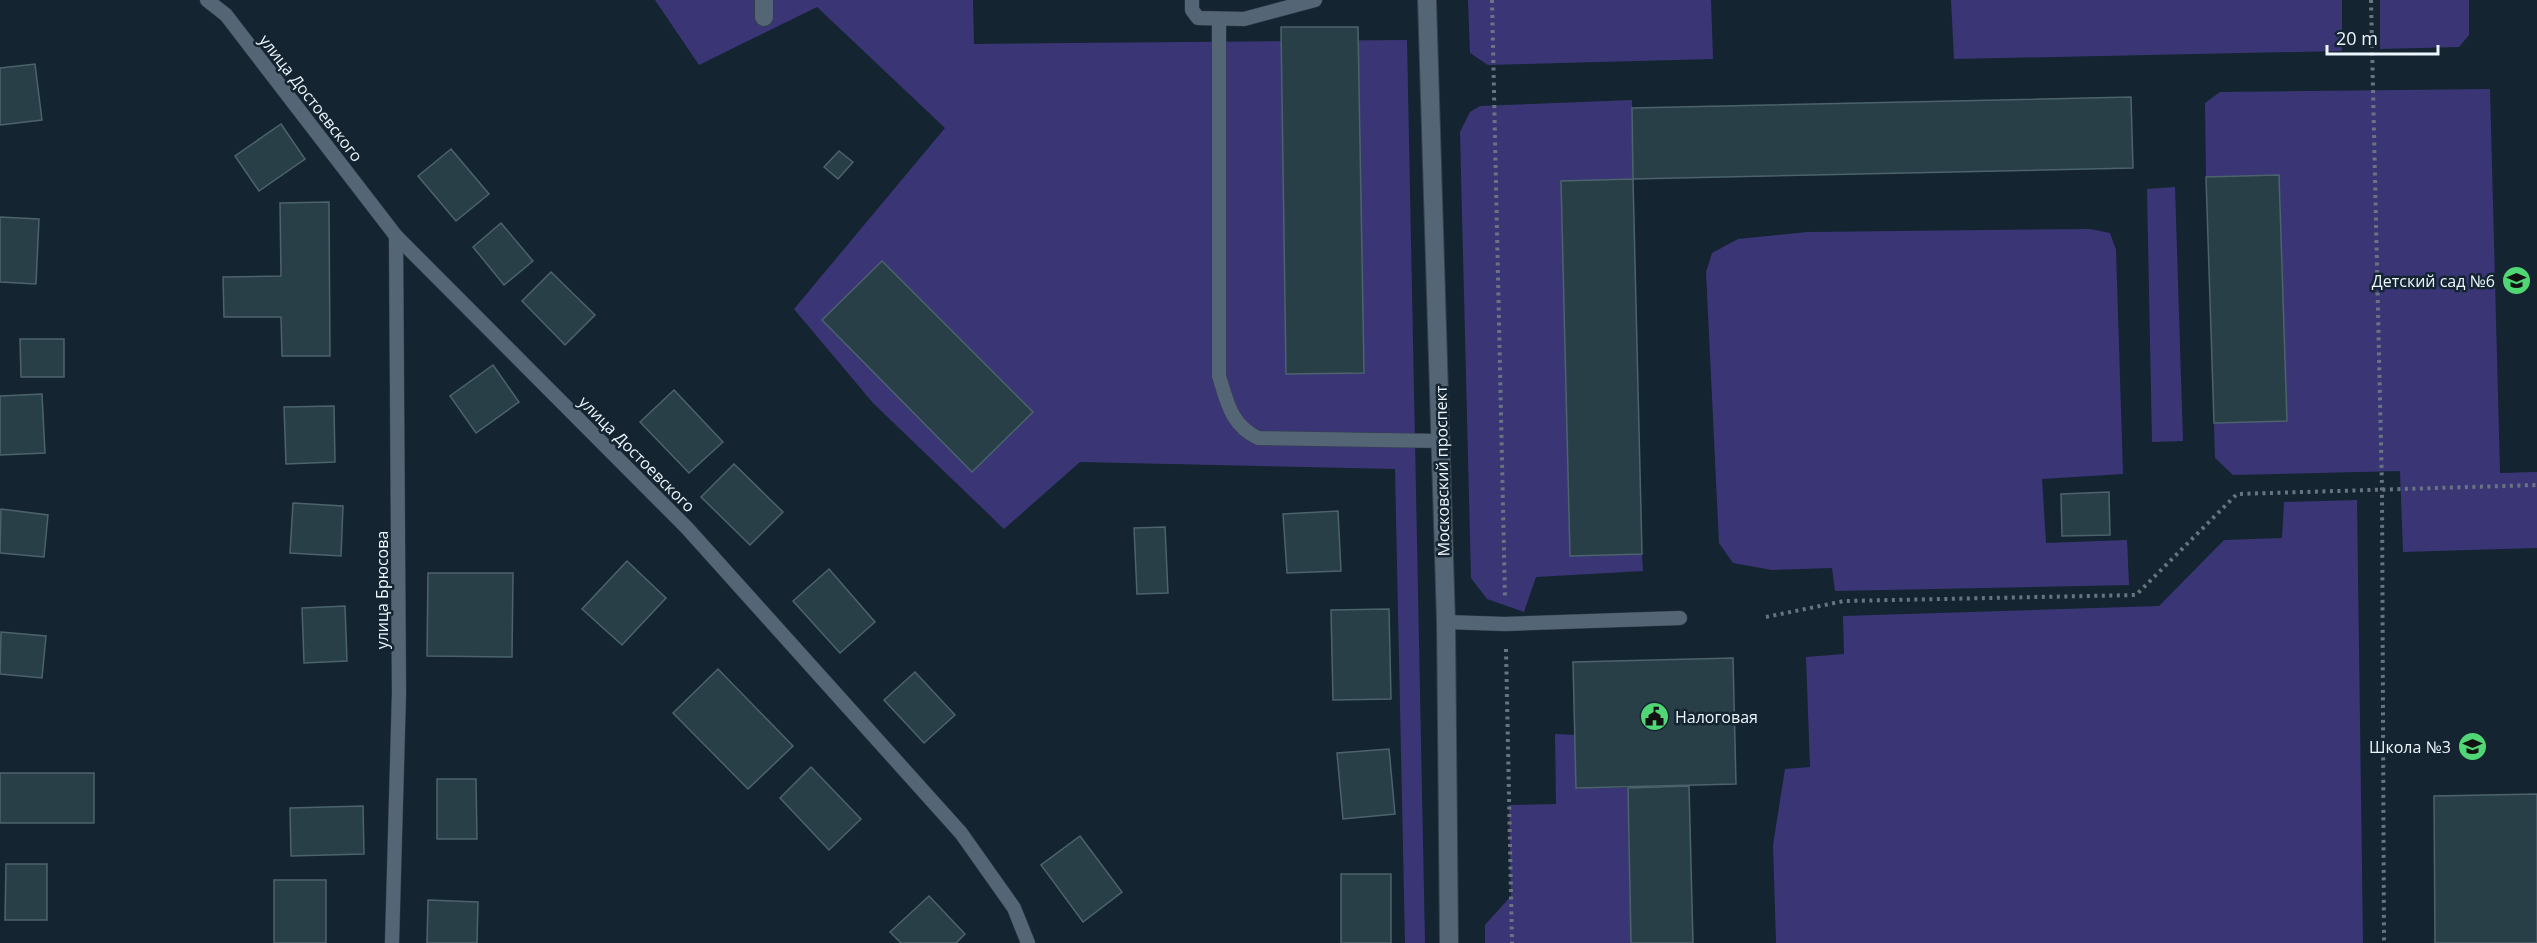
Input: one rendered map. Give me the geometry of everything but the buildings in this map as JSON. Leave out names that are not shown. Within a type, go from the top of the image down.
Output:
[{"type":"street","name":"Московский проспект","points":[[1427,0],[1446,622],[1449,943]]},
{"type":"lane","name":"улица Достоевского","points":[[207,0],[226,15],[396,236],[687,528],[961,833],[1014,908],[1028,943]]},
{"type":"lane","points":[[1192,0],[1192,10],[1198,18],[1244,19],[1315,0]]},
{"type":"lane","points":[[1219,18],[1219,376],[1228,406],[1243,430],[1258,438],[1441,441]]},
{"type":"lane","name":"улица Брюсова","points":[[392,943],[399,693],[396,236]]},
{"type":"lane","points":[[1446,622],[1505,624],[1680,618]]},
{"type":"path","points":[[1492,0],[1512,943]]},
{"type":"path","points":[[2372,0],[2382,489],[2384,943]]},
{"type":"path","points":[[1766,617],[1844,601],[2136,595],[2237,494],[2537,485]]},
{"type":"shaded area","points":[[655,0],[973,0],[974,44],[1407,40],[1425,943],[1405,943],[1395,469],[1080,462],[1004,529],[873,403],[794,309],[945,128],[817,7],[699,65]]},
{"type":"shaded area","points":[[1468,0],[1711,0],[1713,59],[1488,65],[1470,53]]},
{"type":"shaded area","points":[[1951,0],[2342,0],[2342,51],[1954,59]]},
{"type":"shaded area","points":[[2380,0],[2469,0],[2469,35],[2459,47],[2380,49]]},
{"type":"shaded area","points":[[2490,89],[2500,473],[2537,472],[2537,548],[2403,552],[2400,471],[2233,475],[2215,458],[2214,423],[2287,420],[2279,176],[2206,177],[2205,103],[2220,92]]},
{"type":"shaded area","points":[[1632,100],[1633,179],[1561,181],[1570,555],[1642,554],[1643,571],[1536,577],[1524,612],[1487,599],[1471,578],[1460,132],[1470,112],[1480,106]]},
{"type":"shaded area","points":[[2175,187],[2183,441],[2152,442],[2147,189]]},
{"type":"shaded area","points":[[2090,229],[2110,233],[2116,250],[2123,474],[2042,479],[2046,543],[2127,540],[2129,585],[1835,591],[1832,568],[1772,570],[1733,563],[1719,543],[1706,272],[1712,253],[1738,239],[1807,232]]},
{"type":"shaded area","points":[[2357,500],[2363,943],[1776,943],[1773,845],[1785,769],[1810,767],[1806,657],[1844,654],[1843,616],[2159,606],[2224,540],[2282,538],[2284,502]]},
{"type":"shaded area","points":[[1555,734],[1575,735],[1576,788],[1628,788],[1631,943],[1485,943],[1485,925],[1511,896],[1509,805],[1556,804]]},
{"type":"place","name":"Детский сад №6","points":[[2516,281]]},
{"type":"place","name":"Налоговая","points":[[1654,717]]},
{"type":"place","name":"Школа №3","points":[[2472,747]]}]
